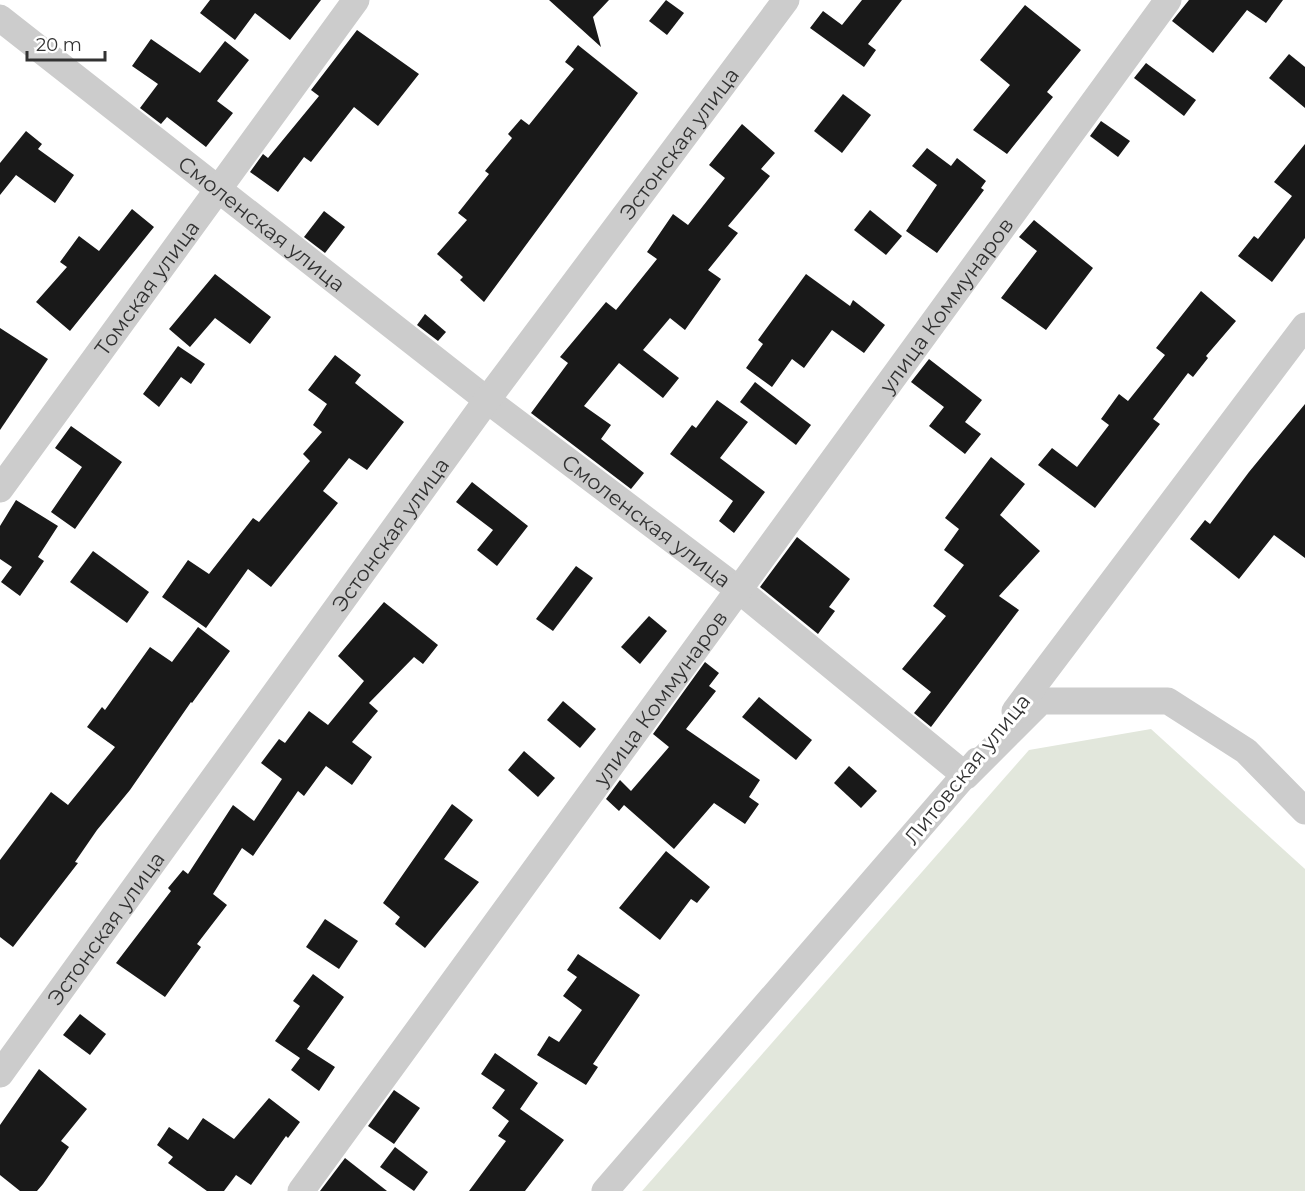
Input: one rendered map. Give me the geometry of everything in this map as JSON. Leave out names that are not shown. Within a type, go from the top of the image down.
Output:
[{"type":"street","name":"Томская улица","points":[[0,489],[356,0]]},
{"type":"street","name":"Эстонская улица","points":[[0,1074],[487,400],[786,0]]},
{"type":"street","name":"улица Коммунаров","points":[[301,1191],[1168,0]]},
{"type":"street","name":"Смоленская улица","points":[[0,18],[487,400],[739,590],[966,776]]},
{"type":"street","name":"Литовская улица","points":[[605,1191],[966,776],[1305,326]]},
{"type":"street","points":[[966,776],[1041,701],[1168,701],[1246,751],[1305,811]]},
{"type":"shaded area","points":[[1151,729],[1305,869],[1305,1191],[642,1191],[1029,750]]},
{"type":"building","points":[[210,0],[321,0],[290,40],[255,13],[235,40],[200,13]]},
{"type":"building","points":[[549,0],[609,0],[593,17],[601,47]]},
{"type":"building","points":[[666,0],[684,13],[667,35],[649,21]]},
{"type":"building","points":[[862,0],[902,0],[868,44],[876,50],[864,67],[810,28],[823,11],[842,25]]},
{"type":"building","points":[[1189,0],[1283,0],[1266,23],[1247,10],[1213,53],[1172,21]]},
{"type":"building","points":[[1025,5],[1081,50],[1047,92],[1053,97],[1007,154],[973,130],[1010,85],[980,60]]},
{"type":"building","points":[[357,30],[419,74],[378,126],[354,107],[311,162],[304,157],[278,192],[250,172],[263,154],[268,158],[319,96],[311,90]]},
{"type":"building","points":[[151,39],[200,73],[225,41],[249,60],[217,101],[233,113],[206,147],[167,117],[161,124],[140,108],[158,84],[132,66]]},
{"type":"building","points":[[578,45],[638,93],[484,302],[460,280],[463,277],[437,254],[467,220],[458,213],[489,174],[485,171],[512,138],[508,134],[521,119],[529,125],[574,69],[565,62]]},
{"type":"building","points":[[1289,54],[1305,67],[1305,108],[1269,78]]},
{"type":"building","points":[[1146,63],[1196,100],[1184,116],[1134,78]]},
{"type":"building","points":[[843,94],[871,115],[842,153],[814,131]]},
{"type":"building","points":[[1101,121],[1130,141],[1118,157],[1090,136]]},
{"type":"building","points":[[742,124],[775,153],[761,169],[770,176],[728,226],[738,233],[708,270],[721,279],[685,330],[670,318],[643,350],[679,378],[663,398],[619,363],[584,406],[611,425],[601,439],[644,473],[631,489],[531,413],[568,363],[560,357],[606,302],[616,310],[657,259],[647,252],[673,214],[688,225],[725,178],[709,165]]},
{"type":"building","points":[[26,131],[42,144],[38,149],[74,175],[55,203],[16,175],[0,195],[0,163]]},
{"type":"building","points":[[1305,144],[1305,238],[1272,282],[1238,256],[1254,236],[1258,239],[1292,196],[1274,182]]},
{"type":"building","points":[[927,148],[951,166],[957,158],[986,181],[981,188],[984,190],[937,253],[906,231],[937,185],[912,166]]},
{"type":"building","points":[[132,209],[154,227],[70,331],[36,302],[67,267],[60,262],[79,236],[99,251]]},
{"type":"building","points":[[870,210],[902,236],[886,255],[854,230]]},
{"type":"building","points":[[324,211],[345,227],[325,253],[304,237]]},
{"type":"building","points":[[1034,220],[1093,268],[1046,330],[1001,298],[1037,251],[1019,237]]},
{"type":"building","points":[[215,274],[271,317],[250,344],[215,318],[190,347],[169,329]]},
{"type":"building","points":[[806,274],[850,306],[853,300],[885,325],[864,353],[832,330],[804,368],[792,359],[772,387],[746,368],[763,344],[758,340]]},
{"type":"building","points":[[1201,291],[1236,321],[1206,356],[1208,358],[1193,377],[1188,373],[1153,419],[1160,424],[1095,508],[1038,465],[1052,448],[1077,467],[1109,425],[1101,419],[1119,394],[1128,401],[1165,355],[1156,348]]},
{"type":"building","points":[[425,314],[446,332],[438,341],[417,325]]},
{"type":"building","points":[[0,328],[48,359],[0,430]]},
{"type":"building","points":[[178,346],[205,364],[191,384],[181,377],[159,407],[143,394]]},
{"type":"building","points":[[335,355],[361,375],[355,383],[404,422],[367,470],[349,458],[323,491],[338,503],[271,587],[248,569],[206,628],[162,597],[188,560],[209,574],[253,518],[259,522],[310,461],[303,454],[322,432],[313,425],[327,404],[308,390]]},
{"type":"building","points":[[929,359],[982,400],[965,422],[981,434],[965,454],[929,426],[944,407],[911,382]]},
{"type":"building","points":[[755,382],[811,425],[796,445],[740,402]]},
{"type":"building","points":[[717,400],[748,422],[720,458],[765,492],[734,533],[719,521],[733,501],[670,454],[692,425],[696,428]]},
{"type":"building","points":[[1305,404],[1305,558],[1274,535],[1239,579],[1190,539],[1205,520],[1210,524]]},
{"type":"building","points":[[71,426],[122,462],[75,529],[51,512],[82,467],[55,448]]},
{"type":"building","points":[[991,457],[1025,484],[1000,515],[1040,551],[999,596],[1019,610],[931,727],[914,713],[931,692],[902,669],[946,616],[933,606],[964,565],[944,550],[959,529],[945,518]]},
{"type":"building","points":[[472,482],[528,526],[497,566],[477,550],[493,530],[456,502]]},
{"type":"building","points":[[16,500],[58,526],[38,557],[44,561],[20,596],[1,582],[12,567],[0,559],[0,526]]},
{"type":"building","points":[[797,537],[850,579],[829,607],[835,611],[818,634],[760,587]]},
{"type":"building","points":[[93,551],[149,592],[127,623],[70,582]]},
{"type":"building","points":[[576,566],[593,578],[553,631],[536,619]]},
{"type":"building","points":[[384,602],[438,645],[423,664],[414,657],[369,703],[378,711],[352,742],[372,757],[352,785],[326,766],[304,796],[298,791],[253,856],[242,848],[213,894],[227,905],[197,944],[201,947],[165,997],[116,963],[171,891],[168,888],[183,870],[188,874],[233,805],[254,821],[282,779],[261,763],[279,739],[285,743],[309,711],[328,725],[364,681],[338,656]]},
{"type":"building","points":[[649,616],[667,631],[640,664],[621,647]]},
{"type":"building","points":[[198,627],[230,651],[191,702],[130,790],[97,830],[75,862],[78,863],[13,947],[0,937],[0,860],[51,792],[68,805],[115,747],[87,727],[102,707],[105,710],[150,647],[172,662]]},
{"type":"building","points":[[705,662],[719,673],[709,686],[716,691],[686,729],[760,780],[749,797],[759,804],[745,824],[714,803],[674,849],[624,805],[619,811],[606,799],[620,780],[631,791],[669,747],[653,734]]},
{"type":"building","points":[[759,697],[812,740],[796,760],[742,717]]},
{"type":"building","points":[[563,701],[596,729],[580,748],[547,720]]},
{"type":"building","points":[[524,751],[555,778],[538,797],[508,770]]},
{"type":"building","points":[[849,766],[877,791],[861,808],[834,783]]},
{"type":"building","points":[[452,804],[473,820],[444,859],[479,882],[425,948],[395,924],[400,917],[383,903]]},
{"type":"building","points":[[666,851],[710,887],[697,903],[691,899],[660,940],[619,908]]},
{"type":"building","points":[[325,919],[358,941],[339,969],[306,947]]},
{"type":"building","points":[[578,954],[640,995],[593,1064],[598,1067],[586,1085],[537,1055],[549,1036],[559,1042],[582,1010],[563,996],[577,977],[567,970]]},
{"type":"building","points":[[313,974],[344,997],[307,1049],[335,1067],[319,1091],[291,1070],[300,1058],[275,1041],[300,1006],[293,1001]]},
{"type":"building","points":[[80,1014],[106,1034],[90,1055],[63,1035]]},
{"type":"building","points":[[495,1053],[538,1083],[520,1109],[564,1140],[525,1191],[469,1191],[506,1141],[498,1136],[509,1121],[492,1108],[505,1090],[481,1074]]},
{"type":"building","points":[[39,1069],[87,1109],[61,1141],[69,1147],[43,1184],[37,1191],[20,1191],[0,1175],[0,1125]]},
{"type":"building","points":[[394,1090],[420,1108],[394,1144],[368,1126]]},
{"type":"building","points":[[269,1098],[300,1122],[288,1138],[286,1136],[251,1185],[236,1175],[224,1191],[207,1191],[168,1163],[173,1157],[157,1145],[169,1127],[188,1140],[203,1118],[234,1139]]},
{"type":"building","points":[[395,1147],[428,1172],[414,1191],[380,1167]]},
{"type":"building","points":[[345,1158],[387,1191],[320,1191]]}]
